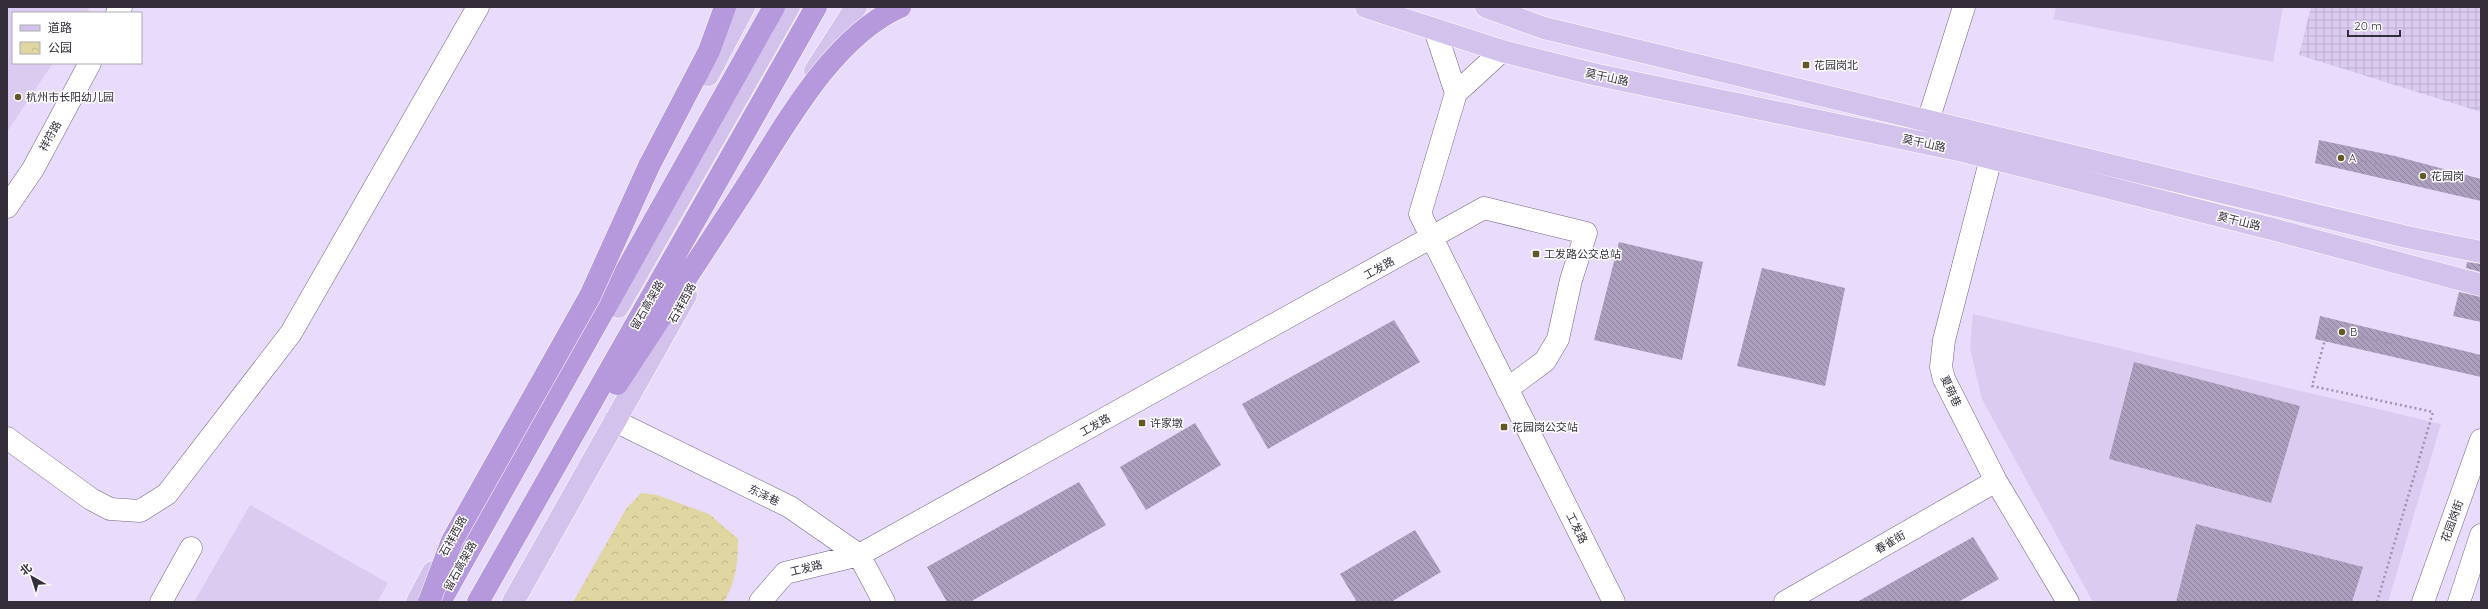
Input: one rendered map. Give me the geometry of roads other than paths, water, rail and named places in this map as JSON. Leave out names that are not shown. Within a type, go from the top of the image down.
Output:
[{"type":"highway","points":[[428,602],[452,541],[590,296],[649,166],[709,51],[725,7]]},
{"type":"highway","name":"留石高架路","points":[[440,602],[774,7]]},
{"type":"highway","name":"留石高架路","points":[[477,602],[816,7]]},
{"type":"highway","points":[[539,495],[641,350],[807,94],[839,51],[888,12],[900,7]]},
{"type":"main road","name":"石祥西路","points":[[417,602],[744,7]]},
{"type":"main road","points":[[477,602],[741,112],[789,7]]},
{"type":"main road","points":[[450,602],[741,112],[812,7]]},
{"type":"main road","name":"石祥西路","points":[[513,602],[788,113],[856,7]]},
{"type":"main road","name":"莫干山路","points":[[1366,7],[1502,51],[1593,74],[1991,158],[2272,229],[2481,286]]},
{"type":"main road","name":"莫干山路","points":[[1486,7],[1544,28],[2400,235],[2481,252]]},
{"type":"street","points":[[7,438],[91,499],[110,509],[140,511],[167,494],[291,332],[478,7]]},
{"type":"street","points":[[1928,121],[1964,7]]},
{"type":"street","points":[[1435,30],[1456,93],[1502,51]]},
{"type":"street","name":"祥符路","points":[[8,202],[32,169],[89,64]]},
{"type":"street","name":"工发路","points":[[1456,93],[1420,214],[1431,239],[1614,602]]},
{"type":"street","name":"夏萌巷","points":[[1991,158],[1944,340],[1941,367],[1944,379],[1996,482],[2068,602]]},
{"type":"street","points":[[1431,239],[1484,208],[1586,233],[1571,280],[1558,339],[1545,361],[1507,389]]},
{"type":"street","name":"工发路","points":[[760,602],[785,573],[859,555],[1431,239]]},
{"type":"street","name":"东泽巷","points":[[615,421],[790,507],[859,555],[884,602]]},
{"type":"street","name":"花园岗街","points":[[2423,602],[2481,440]]},
{"type":"street","name":"春雀街","points":[[1785,602],[1996,482]]},
{"type":"street","points":[[2459,602],[2481,535]]},
{"type":"street","points":[[161,602],[191,548]]},
{"type":"place","name":"花园岗北","points":[[1806,65]]},
{"type":"place","name":"杭州市长阳幼儿园","points":[[18,97]]},
{"type":"place","name":"A","points":[[2341,158]]},
{"type":"place","name":"花园岗","points":[[2423,176]]},
{"type":"place","name":"工发路公交总站","points":[[1536,254]]},
{"type":"place","name":"B","points":[[2342,332]]},
{"type":"place","name":"许家墩","points":[[1142,423]]},
{"type":"place","name":"花园岗公交站","points":[[1504,427]]}]
